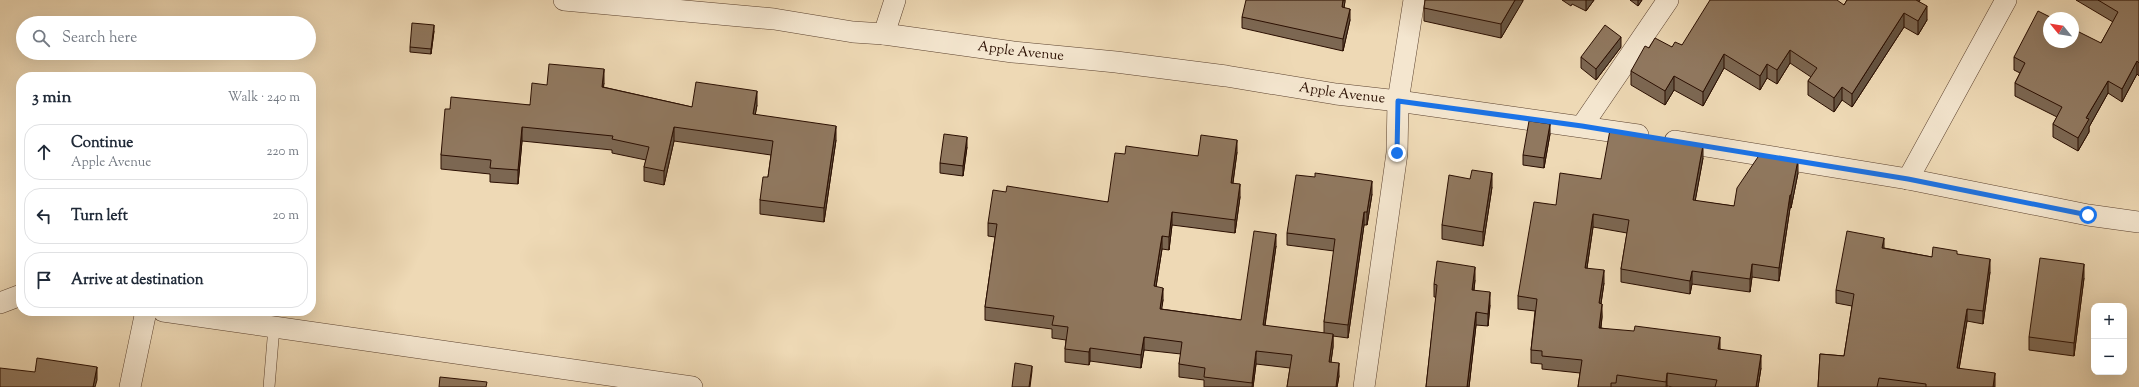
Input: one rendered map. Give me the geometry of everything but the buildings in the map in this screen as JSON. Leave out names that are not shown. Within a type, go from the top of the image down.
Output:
[{"type":"street","name":"Apple Avenue","points":[[564,0],[774,19],[853,32],[884,34],[1012,52],[1116,62],[1226,76],[1336,94],[1582,126],[1908,179],[2088,215],[2139,222]]},
{"type":"street","points":[[884,34],[895,0]]},
{"type":"street","points":[[1364,387],[1397,153],[1398,101],[1414,0]]},
{"type":"street","points":[[1582,126],[1668,0]]},
{"type":"street","points":[[1908,179],[2006,0]]},
{"type":"street","points":[[0,303],[16,297]]},
{"type":"street","points":[[130,387],[145,316]]},
{"type":"street","points":[[198,316],[692,387]]},
{"type":"lane","points":[[269,387],[274,327]]},
{"type":"route","points":[[1397,153],[1398,101],[1582,126],[1769,156],[1908,179],[2088,215]]}]
